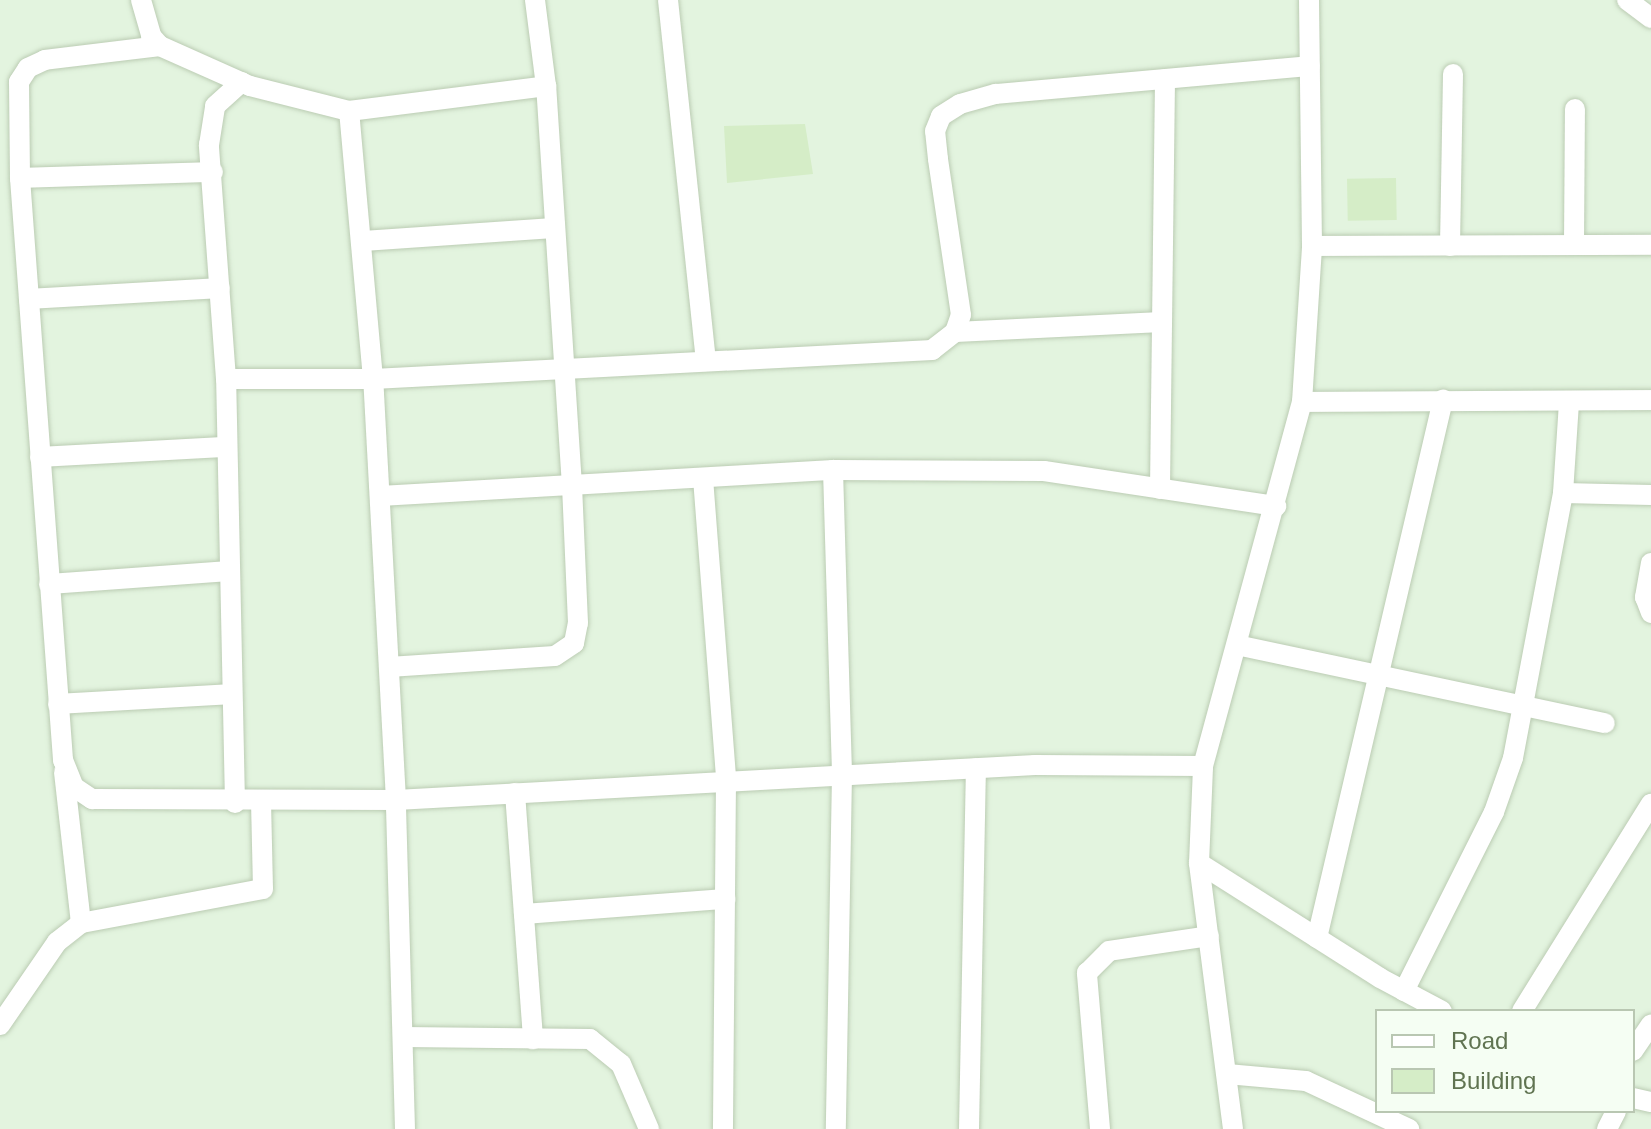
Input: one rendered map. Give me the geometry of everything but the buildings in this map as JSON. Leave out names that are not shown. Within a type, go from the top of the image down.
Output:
[{"type":"street","points":[[141,0],[151,36],[160,46],[242,82],[349,111],[546,86]]},
{"type":"street","points":[[389,667],[566,652],[574,643],[578,623],[572,486],[546,86],[535,0]]},
{"type":"street","points":[[668,0],[706,361]]},
{"type":"street","points":[[1233,1129],[1199,863],[1203,766],[1302,402],[1312,246],[1309,0]]},
{"type":"street","points":[[1627,0],[1651,18]]},
{"type":"street","points":[[81,923],[63,760],[49,584],[20,178],[19,82],[28,68],[45,60],[160,46]]},
{"type":"street","points":[[955,332],[960,292],[935,131],[941,116],[960,104],[996,94],[1310,66]]},
{"type":"street","points":[[1450,246],[1453,74]]},
{"type":"street","points":[[1160,489],[1165,79]]},
{"type":"street","points":[[235,803],[226,379],[209,145],[215,106],[242,82]]},
{"type":"street","points":[[1574,245],[1575,109]]},
{"type":"street","points":[[349,111],[362,241],[380,496],[396,800],[405,1129]]},
{"type":"street","points":[[20,178],[213,172]]},
{"type":"street","points":[[362,241],[555,228]]},
{"type":"street","points":[[1312,246],[1651,245]]},
{"type":"street","points":[[29,299],[220,288]]},
{"type":"street","points":[[226,379],[373,379],[562,366],[932,350],[955,332],[1162,322]]},
{"type":"street","points":[[1317,938],[1443,400]]},
{"type":"street","points":[[1302,402],[1651,400]]},
{"type":"street","points":[[1404,991],[1494,812],[1525,708],[1563,493],[1569,402]]},
{"type":"street","points":[[40,457],[227,447]]},
{"type":"street","points":[[380,496],[833,470],[1044,471],[1276,506]]},
{"type":"street","points":[[833,470],[842,774],[836,1129]]},
{"type":"street","points":[[703,478],[726,780],[723,1129]]},
{"type":"street","points":[[1563,493],[1651,495]]},
{"type":"street","points":[[1651,563],[1645,587],[1651,613]]},
{"type":"street","points":[[49,584],[230,571]]},
{"type":"street","points":[[1237,645],[1605,723]]},
{"type":"street","points":[[58,704],[232,694]]},
{"type":"street","points":[[63,760],[74,787],[92,799],[235,803],[396,800],[976,768],[1203,766]]},
{"type":"street","points":[[969,1129],[976,768]]},
{"type":"street","points":[[515,793],[533,1039]]},
{"type":"street","points":[[0,1025],[57,942],[81,923],[263,889],[261,802]]},
{"type":"street","points":[[1523,1009],[1651,804]]},
{"type":"street","points":[[1199,863],[1317,938],[1438,1009]]},
{"type":"street","points":[[524,914],[725,899]]},
{"type":"street","points":[[1100,1129],[1087,973],[1109,951],[1209,936]]},
{"type":"street","points":[[1635,1048],[1651,1024]]},
{"type":"street","points":[[403,1037],[590,1039],[607,1049],[634,1085],[649,1129]]},
{"type":"street","points":[[1227,1074],[1306,1081],[1364,1119],[1409,1129]]},
{"type":"shaded area","points":[[0,0],[1651,0],[1651,1129],[0,1129]]}]
